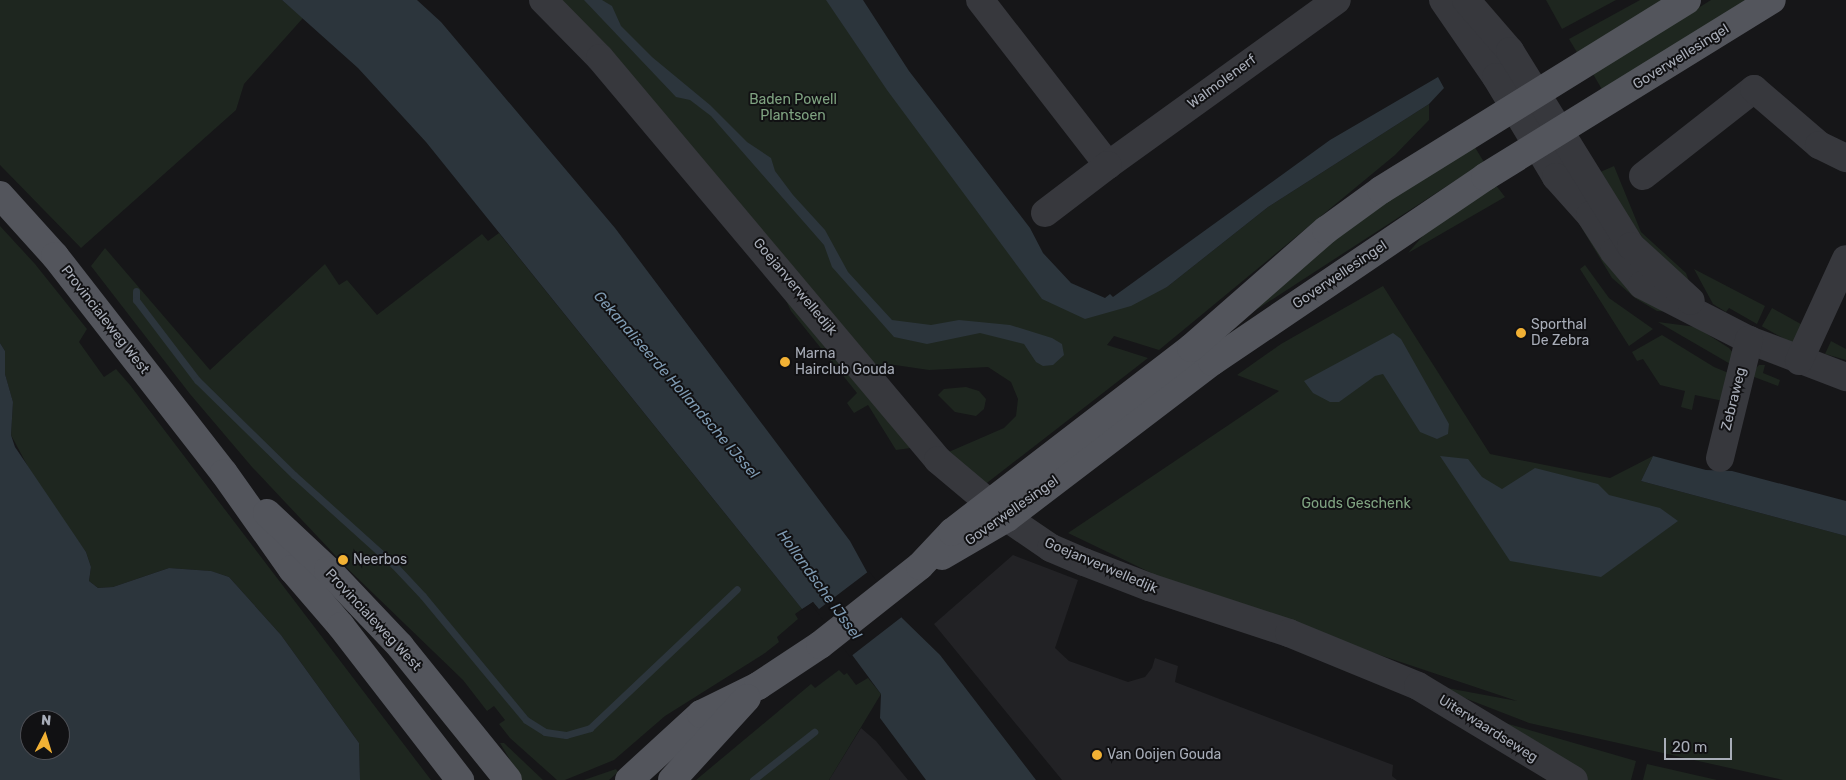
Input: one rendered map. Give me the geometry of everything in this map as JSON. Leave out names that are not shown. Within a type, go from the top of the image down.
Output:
[{"type":"main road","name":"Goverwellesingel","points":[[998,510],[1192,348],[1326,230],[1381,190],[1687,0]]},
{"type":"main road","name":"Goverwellesingel","points":[[629,780],[701,714],[758,686],[820,645],[920,566],[952,532],[998,510],[1212,362],[1547,137],[1772,0]]},
{"type":"main road","name":"Provincialeweg West","points":[[0,195],[55,256],[224,472],[292,569],[341,626],[460,780]]},
{"type":"main road","name":"Provincialeweg West","points":[[224,472],[328,570],[400,646],[508,780]]},
{"type":"main road","name":"Goverwellesingel","points":[[672,780],[758,686]]},
{"type":"street","name":"Goejanverwelledijk","points":[[543,0],[600,58],[938,460],[998,510],[1051,548],[1149,587],[1289,633],[1429,691]]},
{"type":"street","name":"Walmolenerf","points":[[1045,213],[1108,165],[1337,0]]},
{"type":"street","points":[[1443,0],[1525,102],[1547,137],[1556,177],[1590,215],[1614,252],[1642,285],[1749,340],[1798,361],[1846,377]]},
{"type":"street","points":[[1466,0],[1498,36],[1525,102]]},
{"type":"street","points":[[991,5],[1108,165]]},
{"type":"street","points":[[1643,176],[1754,88],[1819,145],[1846,158]]},
{"type":"street","points":[[1798,361],[1846,259]]},
{"type":"street","name":"Zebraweg","points":[[1720,458],[1749,340]]},
{"type":"street","name":"Uiterwaardseweg","points":[[1429,691],[1574,780]]},
{"type":"shaded area","points":[[1013,555],[1078,580],[1055,648],[1069,661],[1128,682],[1145,677],[1152,668],[1155,658],[1178,666],[1175,682],[1393,765],[1392,776],[1397,780],[1062,780],[934,624]]},
{"type":"shaded area","points":[[861,728],[876,741],[908,780],[829,780]]},
{"type":"green space","points":[[0,0],[282,0],[303,18],[244,84],[236,110],[81,248],[0,165]]},
{"type":"green space","name":"Baden Powell Plantsoen","points":[[548,0],[850,0],[1012,244],[1103,312],[1167,287],[1268,207],[1429,104],[1429,120],[1395,155],[1159,350],[1114,336],[1107,345],[1148,358],[983,486],[944,454],[1004,428],[1016,416],[1018,399],[1011,382],[988,367],[929,370],[895,365],[872,368]]},
{"type":"green space","points":[[1546,0],[1616,0],[1562,29]]},
{"type":"green space","points":[[1640,0],[1665,0],[1578,54],[1569,39]]},
{"type":"green space","points":[[1711,0],[1757,0],[1607,98],[1593,74]]},
{"type":"green space","points":[[1471,141],[1484,162],[1239,321],[1334,232]]},
{"type":"green space","points":[[1614,166],[1641,232],[1686,273],[1690,284],[1642,237],[1598,173]]},
{"type":"green space","points":[[1495,184],[1505,197],[1408,253],[1433,224]]},
{"type":"green space","points":[[1572,212],[1671,312],[1657,311],[1635,298],[1612,278]]},
{"type":"green space","points":[[0,226],[35,264],[87,329],[79,342],[104,377],[116,369],[130,385],[431,780],[360,780],[359,743],[281,635],[229,577],[210,571],[169,568],[113,587],[98,588],[89,581],[91,567],[86,552],[41,491],[11,435],[13,402],[5,374],[5,351],[0,343]]},
{"type":"green space","points":[[499,233],[802,609],[795,614],[798,619],[777,637],[779,642],[765,653],[665,716],[614,760],[565,780],[557,780],[510,738],[499,724],[505,720],[494,706],[487,711],[463,680],[350,571],[252,467],[190,394],[91,266],[105,248],[210,370],[325,264],[339,285],[347,280],[377,315],[482,234],[488,241]]},
{"type":"green space","points":[[1585,265],[1609,298],[1653,329],[1629,346],[1580,269]]},
{"type":"green space","points":[[1694,269],[1765,306],[1757,324],[1729,308],[1726,312],[1713,304]]},
{"type":"green space","name":"Gouds Geschenk","points":[[1383,286],[1490,454],[1610,478],[1653,456],[1641,481],[1846,536],[1846,780],[1783,780],[1529,723],[1431,685],[1517,701],[1189,591],[1068,533],[1279,391],[1237,375],[1281,344]]},
{"type":"green space","points":[[781,290],[918,447],[896,450],[868,405],[854,413],[847,403],[857,393],[791,311]]},
{"type":"green space","points":[[1772,308],[1805,326],[1795,345],[1762,326]]},
{"type":"green space","points":[[1658,322],[1696,327],[1729,348],[1734,354],[1732,365]]},
{"type":"green space","points":[[1662,335],[1714,367],[1731,374],[1723,401],[1695,395],[1692,410],[1681,407],[1685,391],[1660,385],[1643,359],[1637,361],[1632,352]]},
{"type":"green space","points":[[1831,341],[1846,349],[1846,360],[1825,354]]},
{"type":"green space","points":[[1759,365],[1765,365],[1763,373],[1780,380],[1778,386],[1749,375]]},
{"type":"green space","points":[[966,387],[979,391],[986,399],[984,409],[976,416],[955,412],[938,395],[944,389]]},
{"type":"green space","points":[[839,670],[844,675],[847,673],[856,685],[868,678],[881,694],[829,780],[696,780],[811,684],[815,688]]},
{"type":"green space","points":[[1505,723],[1636,761],[1631,780],[1583,780]]},
{"type":"green space","points":[[500,743],[504,743],[543,780],[522,780]]},
{"type":"green space","points":[[1647,764],[1717,780],[1643,780]]},
{"type":"green space","points":[[616,769],[618,772],[609,780],[584,780]]},
{"type":"water","points":[[282,0],[417,0],[441,22],[615,228],[850,541],[867,572],[902,618],[940,655],[1036,780],[926,780],[880,718],[881,694],[813,602],[802,609],[426,142],[358,68]]},
{"type":"water","points":[[584,0],[602,0],[612,6],[621,26],[652,57],[710,105],[747,142],[771,158],[775,171],[793,195],[825,230],[848,272],[892,320],[931,325],[959,320],[1010,325],[1052,338],[1062,344],[1064,355],[1053,365],[1043,366],[1036,362],[1024,344],[980,333],[927,344],[894,337],[832,267],[824,245],[711,116],[690,100],[676,97]]},
{"type":"water","points":[[826,0],[863,0],[909,71],[1030,228],[1043,253],[1071,283],[1105,298],[1110,294],[1113,297],[1330,140],[1438,77],[1444,88],[1429,104],[1268,207],[1167,287],[1131,306],[1085,319],[1042,299],[887,90]]},
{"type":"water","points":[[1393,333],[1401,339],[1449,424],[1448,434],[1437,439],[1420,432],[1383,374],[1375,376],[1339,402],[1330,402],[1313,393],[1304,381]]},
{"type":"water","points":[[0,343],[5,351],[5,374],[13,402],[11,435],[15,447],[86,552],[91,567],[89,581],[98,588],[113,587],[169,568],[211,571],[229,577],[281,635],[359,743],[360,780],[0,780]]},
{"type":"water","points":[[1440,456],[1468,459],[1482,477],[1502,489],[1535,468],[1598,484],[1609,495],[1660,508],[1678,521],[1601,577],[1510,561]]},
{"type":"water","points":[[1653,456],[1706,470],[1732,471],[1846,501],[1846,536],[1641,481]]},
{"type":"pier","points":[[869,571],[903,616],[850,657],[812,605],[801,611],[813,602],[819,609]]},
{"type":"waterway","points":[[136,291],[136,300],[197,380],[294,475],[394,565],[423,596],[526,720],[545,732],[566,735],[590,728],[737,589]]},
{"type":"waterway","points":[[753,780],[814,732]]},
{"type":"place","name":"Sporthal De Zebra","points":[[1521,333]]},
{"type":"place","name":"Marna Hairclub Gouda","points":[[785,362]]},
{"type":"place","name":"Neerbos","points":[[343,560]]},
{"type":"place","name":"Van Ooijen Gouda","points":[[1097,755]]},
{"type":"water label","name":"Gekanaliseerde Hollandsche IJssel","points":[[676,385]]},
{"type":"water label","name":"Hollandsche IJssel","points":[[819,585]]}]
